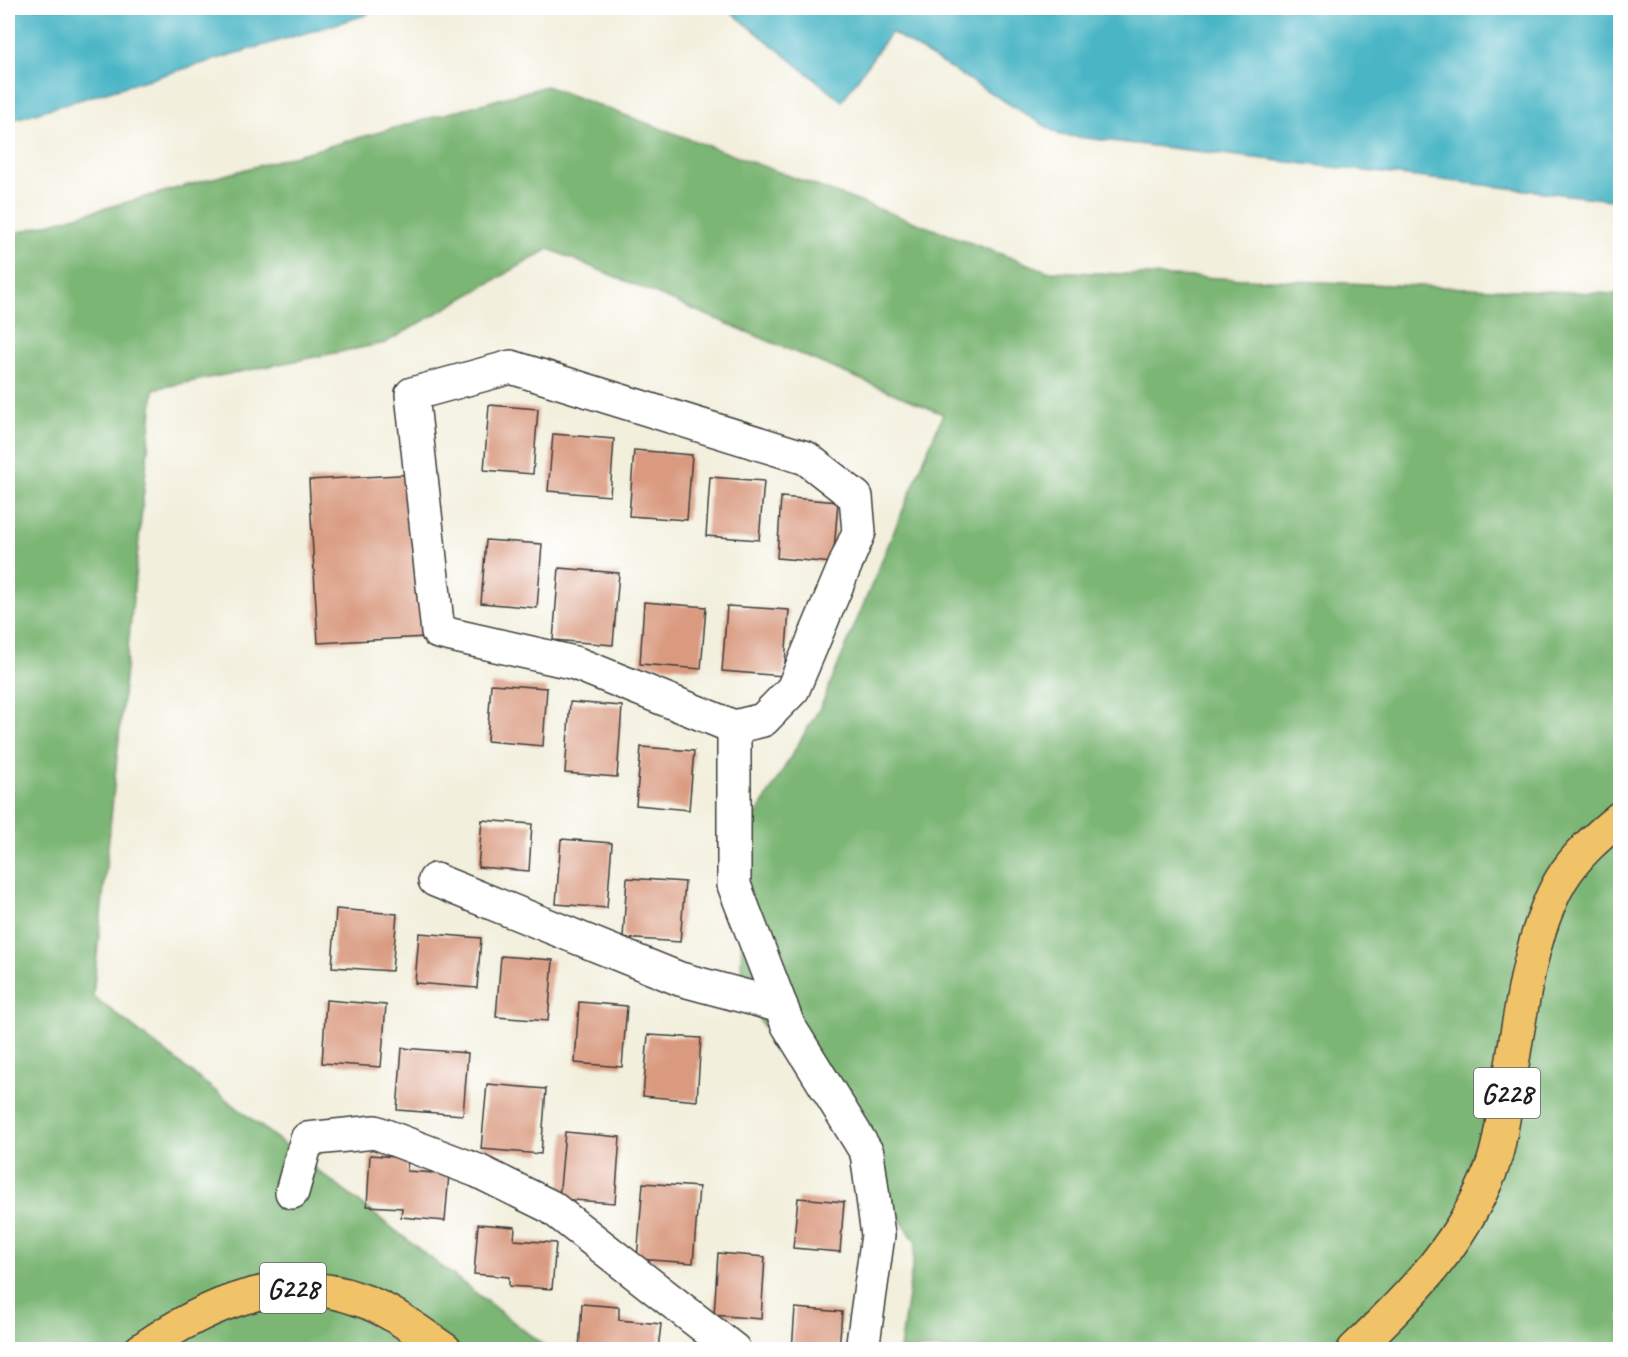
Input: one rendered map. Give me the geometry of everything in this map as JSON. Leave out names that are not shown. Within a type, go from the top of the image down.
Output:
[{"type":"highway","name":"G228","points":[[1354,1350],[1402,1304],[1437,1265],[1465,1221],[1488,1178],[1500,1134],[1532,958],[1545,912],[1562,879],[1591,842],[1620,818]]},
{"type":"highway","name":"G228","points":[[141,1350],[193,1318],[223,1304],[268,1291],[294,1288],[325,1290],[359,1299],[393,1315],[445,1350]]},
{"type":"street","points":[[511,367],[806,458],[856,497],[859,532],[793,689],[762,720],[734,727],[575,663],[438,632],[412,394],[511,367]]},
{"type":"street","points":[[734,727],[734,885],[788,1025],[867,1153],[878,1235],[862,1350]]},
{"type":"street","points":[[435,880],[680,979],[781,1006]]},
{"type":"street","points":[[292,1192],[307,1139],[375,1132],[478,1171],[551,1207],[734,1350]]},
{"type":"green space","points":[[546,86],[1047,271],[1620,294],[1620,1349],[900,1349],[916,1242],[741,994],[743,837],[821,706],[943,414],[549,249],[385,343],[154,389],[93,996],[548,1349],[8,1350],[8,235]]},
{"type":"water","points":[[8,8],[374,8],[366,15],[8,121]]},
{"type":"water","points":[[726,8],[1620,8],[1620,195],[1611,200],[1060,135],[891,32],[842,101]]},
{"type":"building","points":[[489,405],[538,409],[533,474],[484,470]]},
{"type":"building","points":[[553,434],[614,439],[610,496],[548,491]]},
{"type":"building","points":[[634,450],[692,455],[687,520],[629,516]]},
{"type":"building","points":[[417,474],[426,637],[318,643],[309,480]]},
{"type":"building","points":[[710,477],[764,481],[759,540],[706,536]]},
{"type":"building","points":[[781,497],[838,502],[833,563],[777,558]]},
{"type":"building","points":[[486,540],[542,544],[537,608],[481,603]]},
{"type":"building","points":[[559,568],[619,573],[613,645],[553,640]]},
{"type":"building","points":[[644,602],[706,607],[701,669],[640,664]]},
{"type":"building","points":[[727,606],[789,610],[784,676],[722,671]]},
{"type":"building","points":[[491,684],[547,688],[543,746],[487,741]]},
{"type":"building","points":[[570,702],[622,706],[617,777],[565,773]]},
{"type":"building","points":[[641,747],[694,751],[689,810],[636,805]]},
{"type":"building","points":[[482,820],[532,824],[529,871],[478,867]]},
{"type":"building","points":[[561,839],[612,843],[607,908],[556,904]]},
{"type":"building","points":[[627,878],[685,882],[680,942],[623,938]]},
{"type":"building","points":[[336,909],[397,914],[392,971],[332,967]]},
{"type":"building","points":[[419,933],[481,938],[477,988],[415,983]]},
{"type":"building","points":[[501,956],[553,960],[548,1021],[496,1017]]},
{"type":"building","points":[[326,1000],[386,1005],[381,1067],[322,1063]]},
{"type":"building","points":[[579,1002],[627,1006],[622,1067],[575,1063]]},
{"type":"building","points":[[648,1035],[701,1038],[697,1101],[643,1096]]},
{"type":"building","points":[[402,1048],[468,1053],[463,1115],[397,1110]]},
{"type":"building","points":[[487,1084],[546,1089],[541,1154],[481,1149]]},
{"type":"building","points":[[565,1132],[620,1137],[615,1203],[559,1199]]},
{"type":"building","points":[[370,1155],[408,1158],[407,1171],[449,1174],[445,1221],[401,1217],[402,1208],[367,1206]]},
{"type":"building","points":[[643,1183],[699,1187],[693,1263],[637,1259]]},
{"type":"building","points":[[798,1198],[844,1202],[840,1252],[793,1248]]},
{"type":"building","points":[[478,1224],[515,1227],[514,1240],[556,1243],[552,1289],[509,1286],[509,1277],[474,1274]]},
{"type":"building","points":[[718,1253],[765,1257],[761,1319],[714,1315]]},
{"type":"building","points":[[582,1304],[619,1307],[619,1320],[661,1324],[658,1350],[579,1350]]},
{"type":"building","points":[[795,1308],[842,1312],[839,1350],[792,1350]]}]
